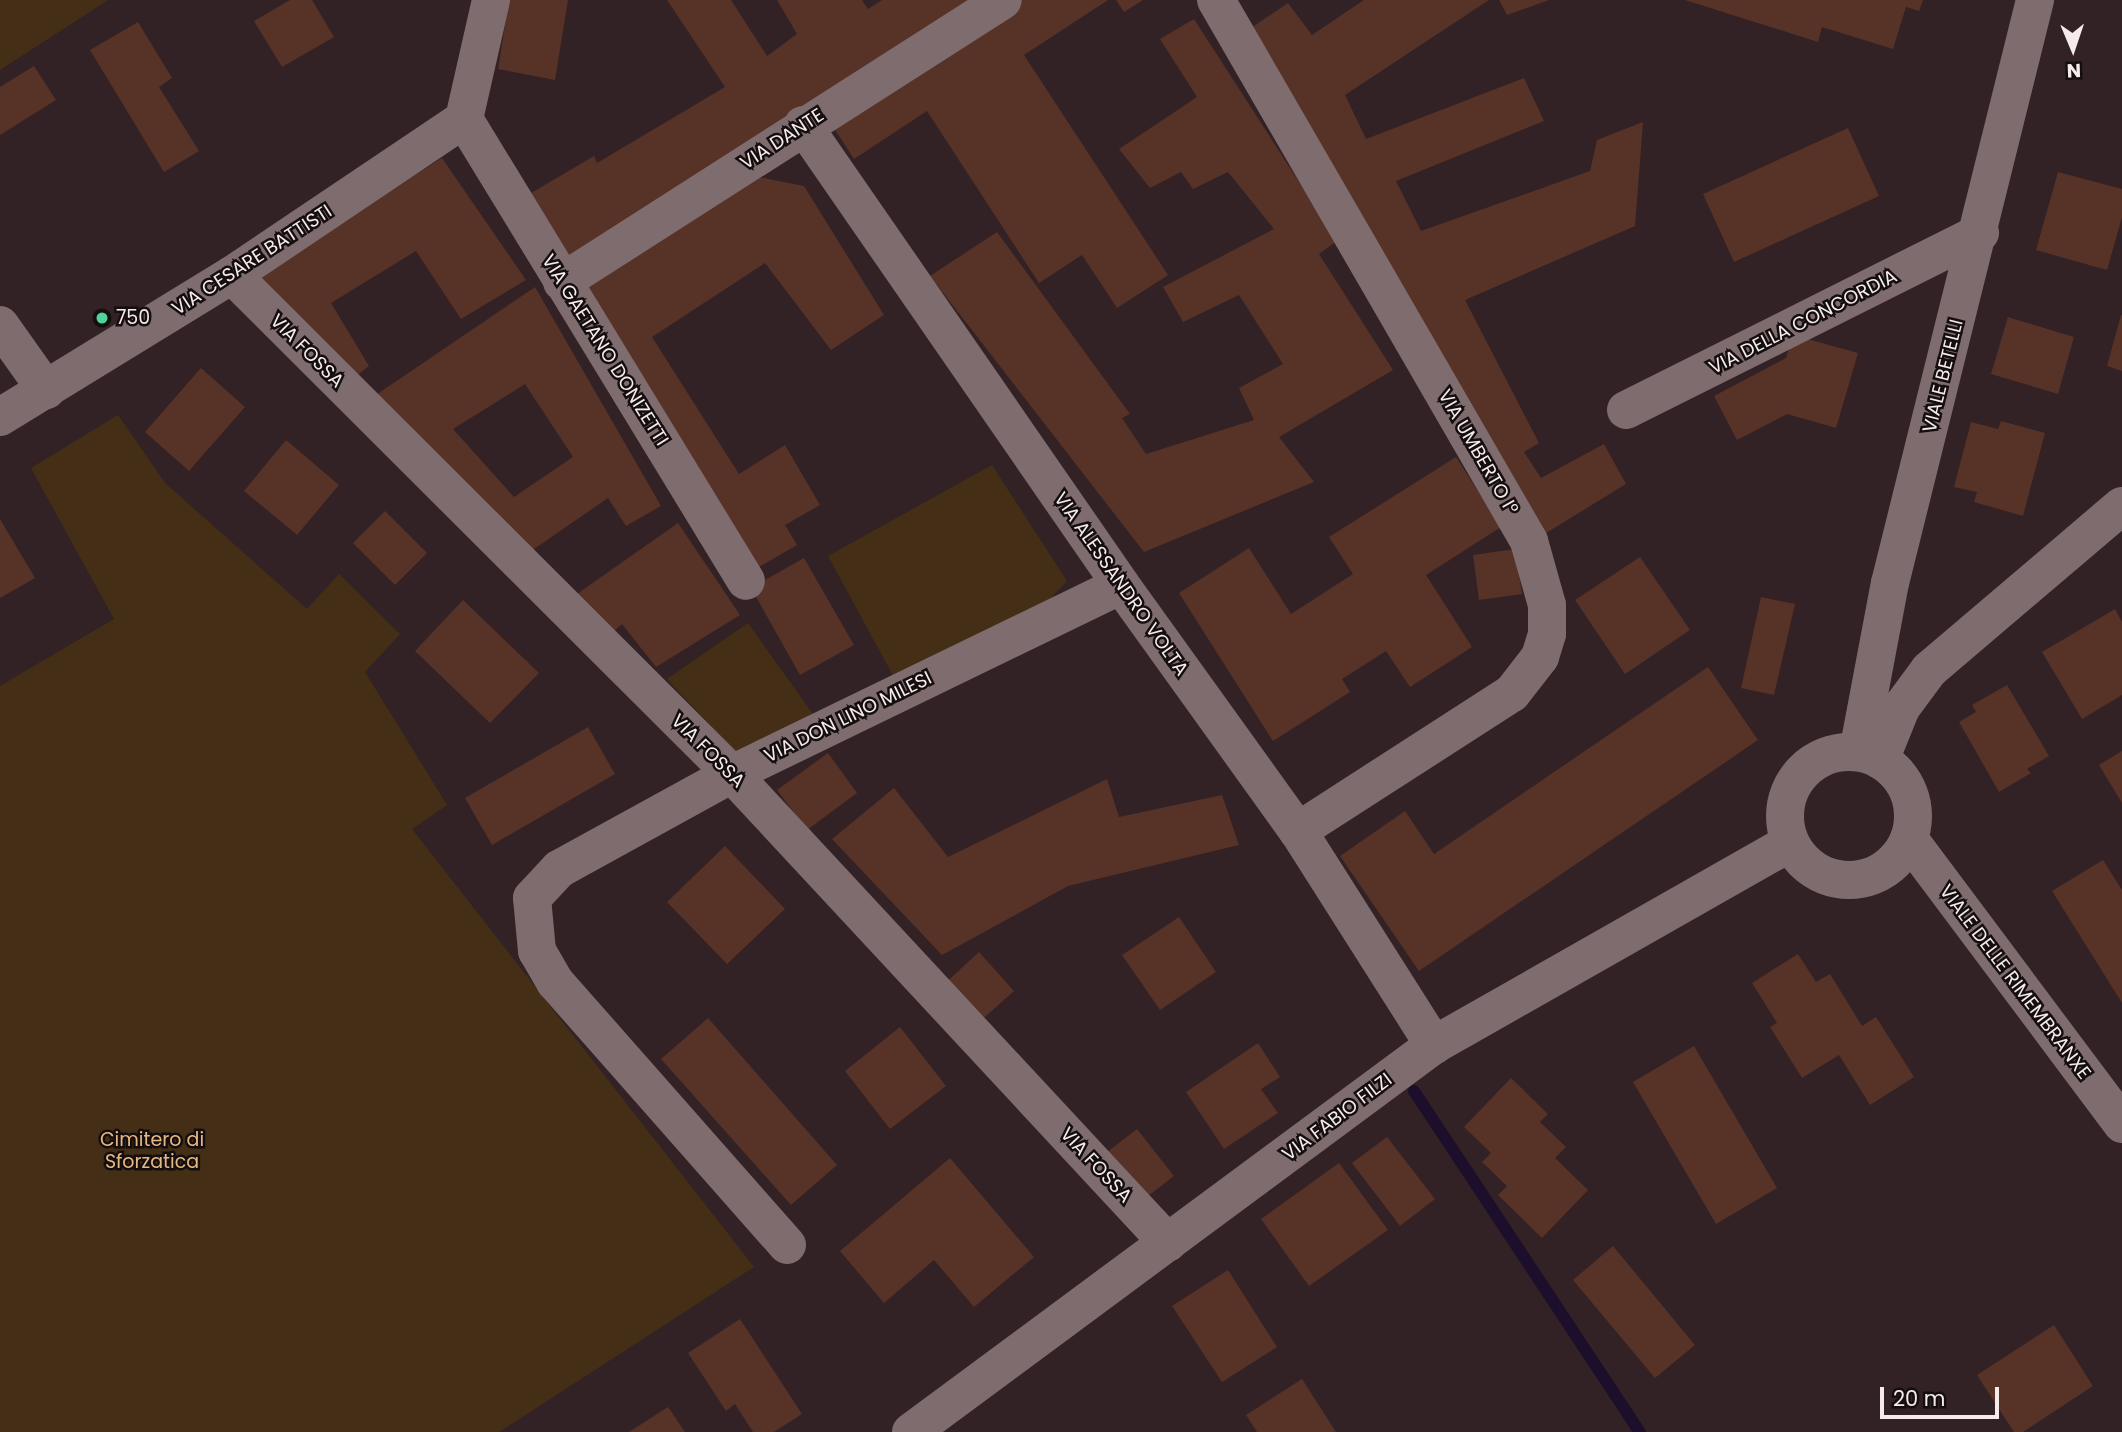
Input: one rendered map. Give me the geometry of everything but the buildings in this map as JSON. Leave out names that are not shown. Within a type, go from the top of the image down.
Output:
[{"type":"street","points":[[464,120],[491,0]]},
{"type":"street","name":"VIA DANTE","points":[[562,282],[803,125],[1003,0]]},
{"type":"street","name":"VIA UMBERTO I°","points":[[1216,0],[1530,541],[1547,605],[1547,634],[1540,657],[1512,693],[1298,831]]},
{"type":"street","name":"VIALE BETELLI","points":[[1869,756],[1893,573],[1980,233],[2035,0]]},
{"type":"street","name":"VIA CESARE BATTISTI","points":[[0,417],[232,275],[464,120]]},
{"type":"street","name":"VIA GAETANO DONIZETTI","points":[[464,120],[746,581]]},
{"type":"street","name":"VIA ALESSANDRO VOLTA","points":[[803,125],[1121,585],[1298,831],[1434,1045]]},
{"type":"street","name":"VIA DELLA CONCORDIA","points":[[1626,410],[1980,233]]},
{"type":"street","name":"VIA FOSSA","points":[[232,275],[732,774],[1168,1243]]},
{"type":"street","points":[[0,324],[46,390]]},
{"type":"street","points":[[1869,756],[1919,681],[2122,506]]},
{"type":"street","name":"VIA DON LINO MILESI","points":[[787,1245],[565,996],[537,951],[532,928],[532,898],[559,869],[732,774],[1121,585]]},
{"type":"street","points":[[1869,756],[1907,789],[1913,821],[1909,839],[1897,859],[1880,873],[1850,881],[1820,874],[1802,861],[1790,843],[1784,822],[1786,799],[1796,779],[1825,757],[1869,756]]},
{"type":"street","name":"VIALE DELLE RIMEMBRANXE","points":[[1909,839],[2122,1125]]},
{"type":"street","name":"VIA FABIO FILZI","points":[[911,1432],[1434,1045],[1790,843]]},
{"type":"green space","points":[[0,0],[108,0],[0,70]]},
{"type":"green space","name":"Cimitero di Sforzatica","points":[[118,415],[165,483],[307,609],[339,574],[400,634],[365,672],[447,805],[412,829],[754,1267],[499,1432],[0,1432],[0,686],[114,619],[31,468]]},
{"type":"green space","points":[[992,465],[1067,581],[1040,610],[896,681],[828,556]]},
{"type":"green space","points":[[748,623],[815,717],[737,754],[667,679]]},
{"type":"waterway","points":[[1414,1091],[1640,1432]]},
{"type":"place","name":"750","points":[[102,318]]}]
